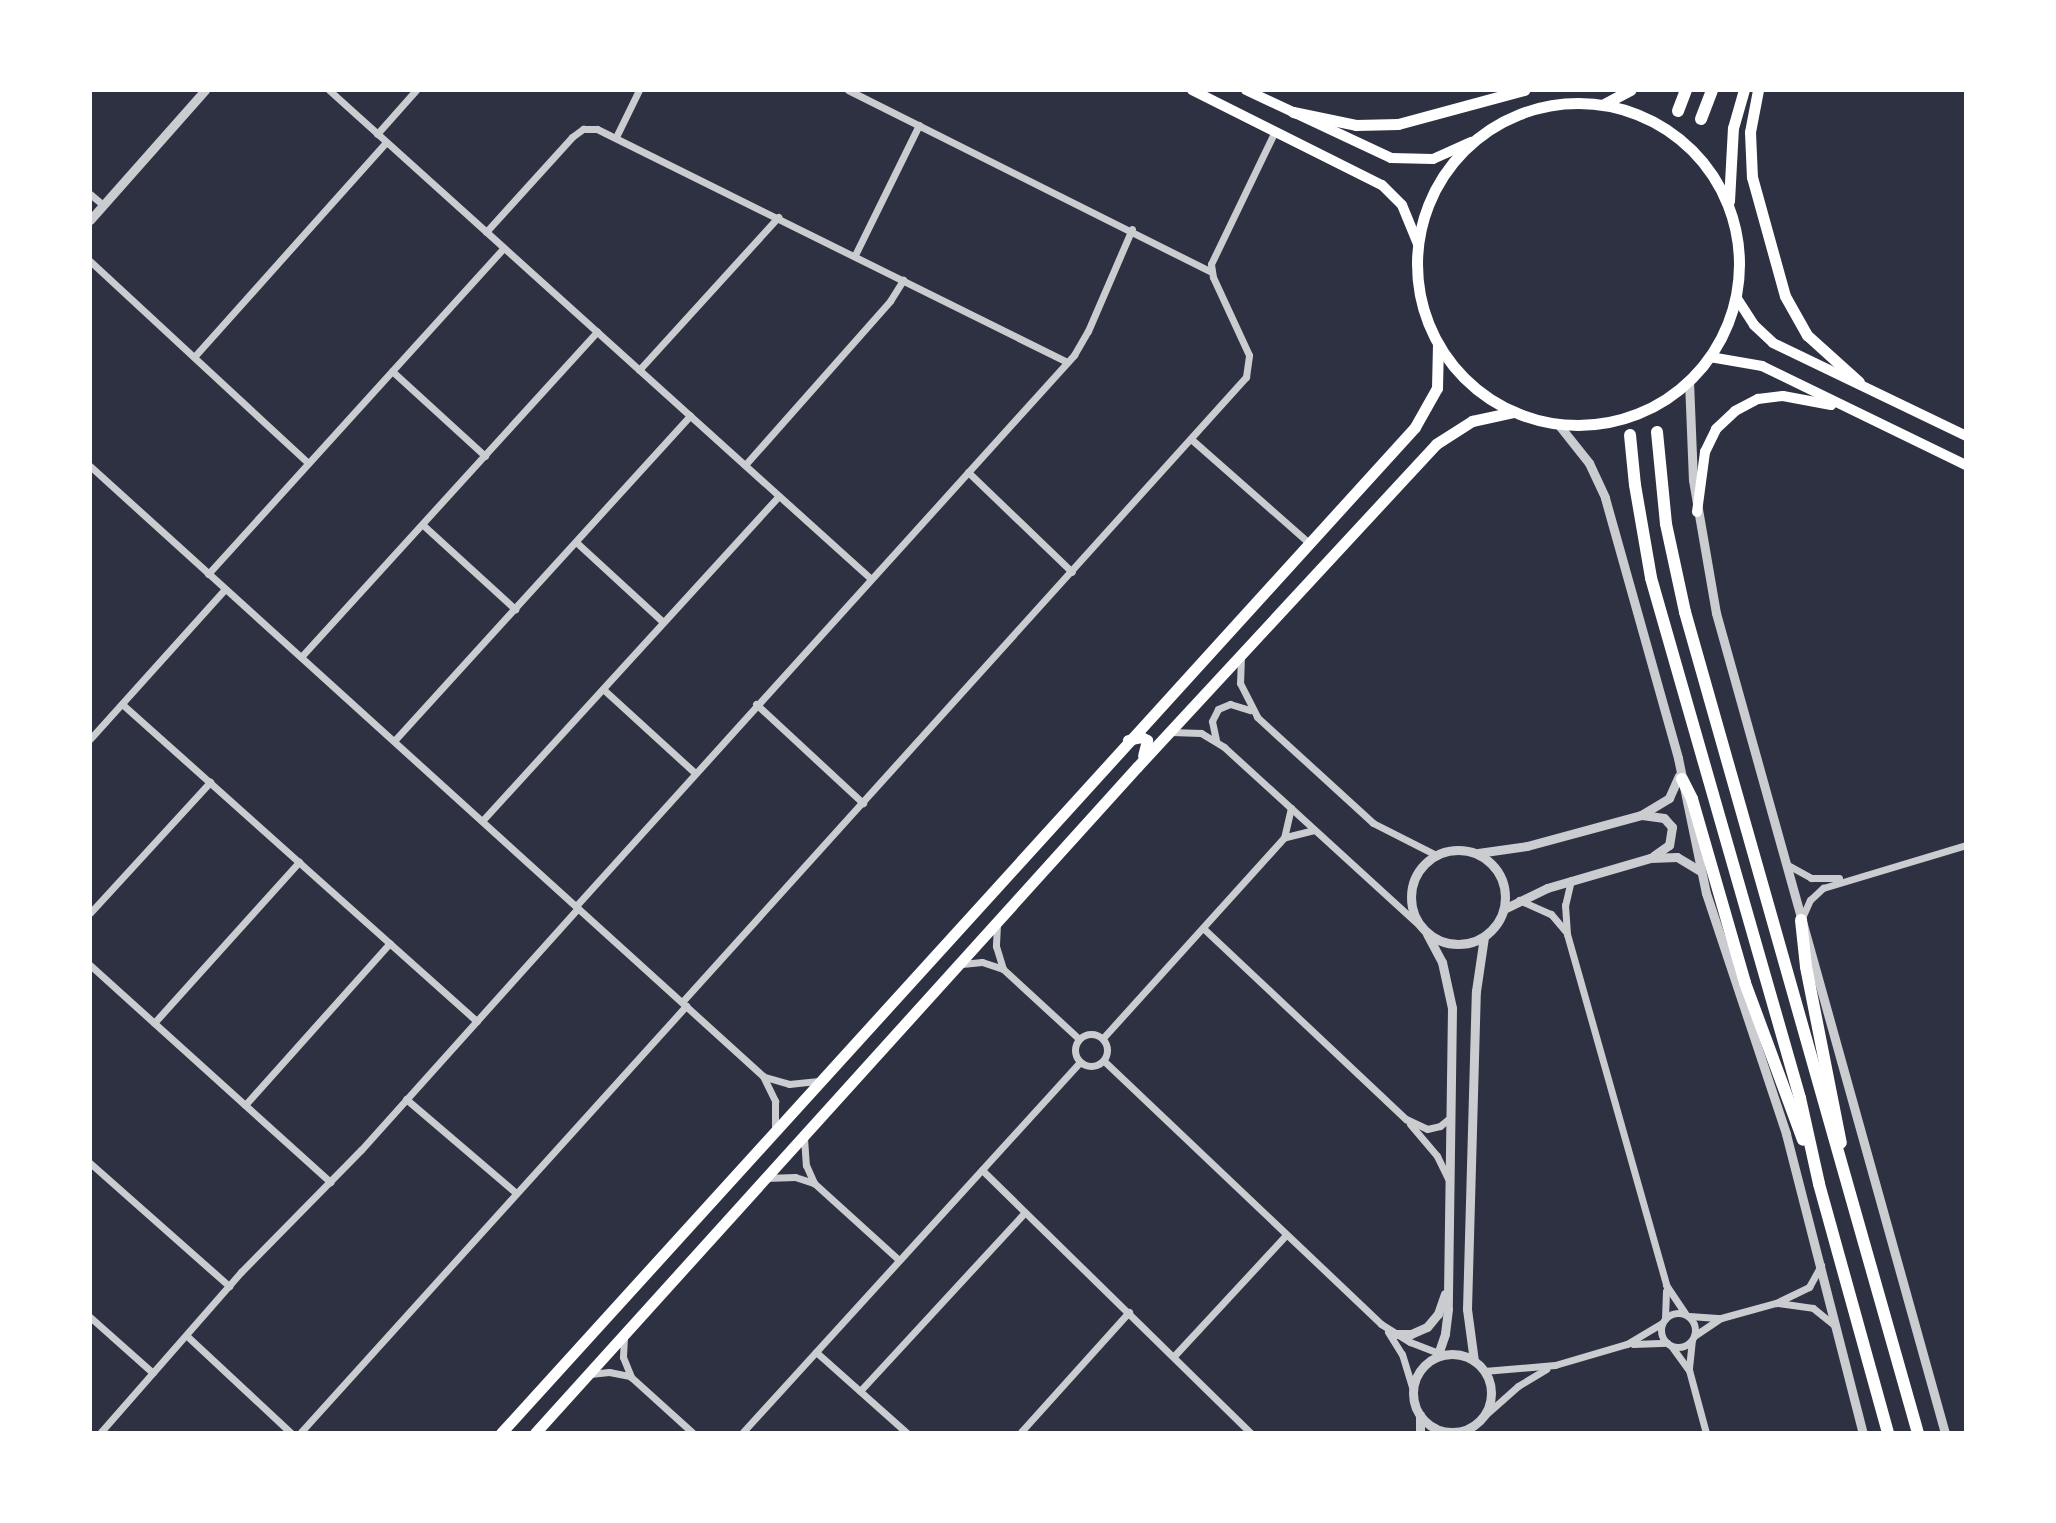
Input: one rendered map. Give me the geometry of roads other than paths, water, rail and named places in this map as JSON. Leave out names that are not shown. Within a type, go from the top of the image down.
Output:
[{"type":"highway","points":[[1678,111],[1686,90]]},
{"type":"highway","points":[[1701,119],[1712,90]]},
{"type":"highway","points":[[1657,432],[1666,524],[1685,612],[1918,1433]]},
{"type":"highway","points":[[1630,435],[1651,578],[1800,1098],[1819,1184],[1888,1433]]},
{"type":"highway","points":[[1681,774],[1692,799],[1745,983],[1819,1184]]},
{"type":"highway","points":[[1801,920],[1806,967],[1849,1185]]},
{"type":"main road","points":[[1192,90],[1382,185],[1402,205],[1418,244]]},
{"type":"main road","points":[[1246,90],[1378,153],[1405,160],[1447,155],[1501,122],[1533,108],[1568,102],[1604,104],[1636,113],[1675,135],[1713,175],[1729,205]]},
{"type":"main road","points":[[1293,112],[1356,125],[1398,124],[1524,90]]},
{"type":"main road","points":[[1604,104],[1630,90]]},
{"type":"main road","points":[[1438,344],[1471,384],[1514,412],[1558,424],[1581,426],[1628,418],[1650,409],[1689,381],[1710,357],[1726,328],[1736,297],[1739,250],[1729,205],[1733,128],[1744,90]]},
{"type":"main road","points":[[1758,90],[1750,132],[1752,177],[1785,296],[1807,335],[1859,382]]},
{"type":"main road","points":[[501,1433],[774,1136],[1128,740],[1310,544],[1428,409],[1439,377],[1438,344],[1419,288],[1418,244],[1429,201],[1440,179],[1471,142]]},
{"type":"main road","points":[[1736,297],[1766,337],[1966,436]]},
{"type":"main road","points":[[1710,357],[1762,366],[1966,465]]},
{"type":"main road","points":[[1697,512],[1705,452],[1716,429],[1735,411],[1758,399],[1783,396],[1849,409]]},
{"type":"main road","points":[[535,1433],[1137,767],[1436,444],[1472,421],[1514,412]]},
{"type":"main road","points":[[1128,740],[1141,737],[1149,743],[1137,767]]},
{"type":"street","points":[[329,90],[870,578]]},
{"type":"street","points":[[377,134],[416,90]]},
{"type":"street","points":[[616,137],[639,90]]},
{"type":"street","points":[[848,90],[1132,229],[1212,272]]},
{"type":"street","points":[[90,220],[200,92]]},
{"type":"street","points":[[855,255],[919,125]]},
{"type":"street","points":[[486,232],[577,133],[597,129],[1067,362]]},
{"type":"street","points":[[300,1433],[1246,377],[1251,367],[1249,355],[1212,272],[1213,257],[1275,131]]},
{"type":"street","points":[[194,357],[386,142]]},
{"type":"street","points":[[90,194],[103,205]]},
{"type":"street","points":[[639,370],[778,217]]},
{"type":"street","points":[[100,1433],[229,1286],[330,1182],[477,1021],[694,772],[1067,362],[1088,331],[1132,229]]},
{"type":"street","points":[[208,574],[504,248]]},
{"type":"street","points":[[90,261],[308,463]]},
{"type":"street","points":[[745,465],[890,301],[903,280]]},
{"type":"street","points":[[301,657],[597,332]]},
{"type":"street","points":[[392,371],[485,456]]},
{"type":"street","points":[[1689,381],[1697,512],[1716,613],[1945,1433]]},
{"type":"street","points":[[394,741],[690,416]]},
{"type":"street","points":[[1558,424],[1589,463],[1605,498],[1681,774],[1700,871],[1781,1118],[1822,1263],[1863,1433]]},
{"type":"street","points":[[1191,439],[1310,544]]},
{"type":"street","points":[[90,466],[763,1076],[775,1101],[774,1136]]},
{"type":"street","points":[[968,472],[1072,572]]},
{"type":"street","points":[[482,821],[779,496]]},
{"type":"street","points":[[423,525],[515,609]]},
{"type":"street","points":[[576,542],[663,622]]},
{"type":"street","points":[[90,739],[225,589]]},
{"type":"street","points":[[1242,654],[1240,683],[1252,711],[1359,812],[1388,832],[1436,855]]},
{"type":"street","points":[[603,689],[694,772]]},
{"type":"street","points":[[122,704],[477,1021]]},
{"type":"street","points":[[756,704],[863,803]]},
{"type":"street","points":[[1216,740],[1212,721],[1218,709],[1230,704],[1252,711]]},
{"type":"street","points":[[1169,733],[1193,731],[1216,740],[1424,931],[1447,944],[1460,945],[1484,937],[1500,920],[1504,909],[1503,883],[1498,871],[1475,853]]},
{"type":"street","points":[[1413,1389],[1422,1368],[1440,1355],[1447,1322],[1451,992],[1442,962],[1411,908],[1412,883],[1418,872],[1436,855],[1457,849],[1475,853],[1527,846],[1641,815],[1669,798],[1681,774]]},
{"type":"street","points":[[90,913],[210,782]]},
{"type":"street","points":[[1103,1038],[1284,838],[1291,808]]},
{"type":"street","points":[[1641,815],[1664,818],[1672,827],[1669,845],[1650,858]]},
{"type":"street","points":[[1284,838],[1314,830]]},
{"type":"street","points":[[1801,920],[1818,891],[1849,877],[1966,845]]},
{"type":"street","points":[[1504,909],[1571,880],[1650,858],[1677,857],[1700,871]]},
{"type":"street","points":[[154,1023],[299,862]]},
{"type":"street","points":[[1786,864],[1811,878],[1849,877]]},
{"type":"street","points":[[1571,880],[1565,905],[1567,934],[1666,1285],[1695,1325],[1689,1370],[1706,1433]]},
{"type":"street","points":[[1519,900],[1551,914],[1567,934]]},
{"type":"street","points":[[998,921],[996,946],[1003,969]]},
{"type":"street","points":[[1203,928],[1406,1119],[1437,1156],[1449,1181]]},
{"type":"street","points":[[1474,1361],[1467,1309],[1476,991],[1484,937]]},
{"type":"street","points":[[245,1105],[390,943]]},
{"type":"street","points":[[960,964],[982,962],[1003,969],[1079,1039]]},
{"type":"street","points":[[90,965],[330,1182]]},
{"type":"street","points":[[90,979],[97,971]]},
{"type":"street","points":[[1093,1034],[1103,1038],[1108,1047],[1104,1061],[1089,1066],[1080,1062],[1075,1048],[1079,1039],[1093,1034]]},
{"type":"street","points":[[1104,1061],[1381,1324],[1394,1334],[1440,1355],[1460,1355],[1474,1361],[1484,1371],[1491,1395],[1482,1418]]},
{"type":"street","points":[[742,1433],[1080,1062]]},
{"type":"street","points":[[763,1076],[789,1084],[825,1079]]},
{"type":"street","points":[[406,1099],[515,1192]]},
{"type":"street","points":[[1406,1119],[1427,1129],[1450,1118]]},
{"type":"street","points":[[804,1135],[806,1165],[814,1183],[899,1260]]},
{"type":"street","points":[[90,1163],[229,1286]]},
{"type":"street","points":[[982,1170],[1251,1433]]},
{"type":"street","points":[[764,1178],[795,1177],[814,1183]]},
{"type":"street","points":[[860,1391],[1025,1212]]},
{"type":"street","points":[[1174,1356],[1286,1235]]},
{"type":"street","points":[[1627,1344],[1682,1347],[1721,1318],[1776,1303],[1809,1287],[1822,1263]]},
{"type":"street","points":[[1394,1334],[1419,1331],[1433,1321],[1448,1283]]},
{"type":"street","points":[[1666,1285],[1661,1334],[1689,1370]]},
{"type":"street","points":[[1776,1303],[1813,1308],[1838,1329]]},
{"type":"street","points":[[1023,1432],[1129,1312]]},
{"type":"street","points":[[1484,1371],[1555,1365],[1627,1344],[1674,1313],[1721,1318]]},
{"type":"street","points":[[90,1317],[153,1373]]},
{"type":"street","points":[[1381,1324],[1402,1354],[1420,1415],[1420,1433]]},
{"type":"street","points":[[624,1335],[623,1357],[631,1377],[693,1433]]},
{"type":"street","points":[[187,1336],[291,1433]]},
{"type":"street","points":[[816,1352],[907,1433]]},
{"type":"street","points":[[1420,1415],[1435,1429],[1464,1432],[1518,1386],[1555,1365]]},
{"type":"street","points":[[587,1375],[609,1372],[631,1377]]}]
